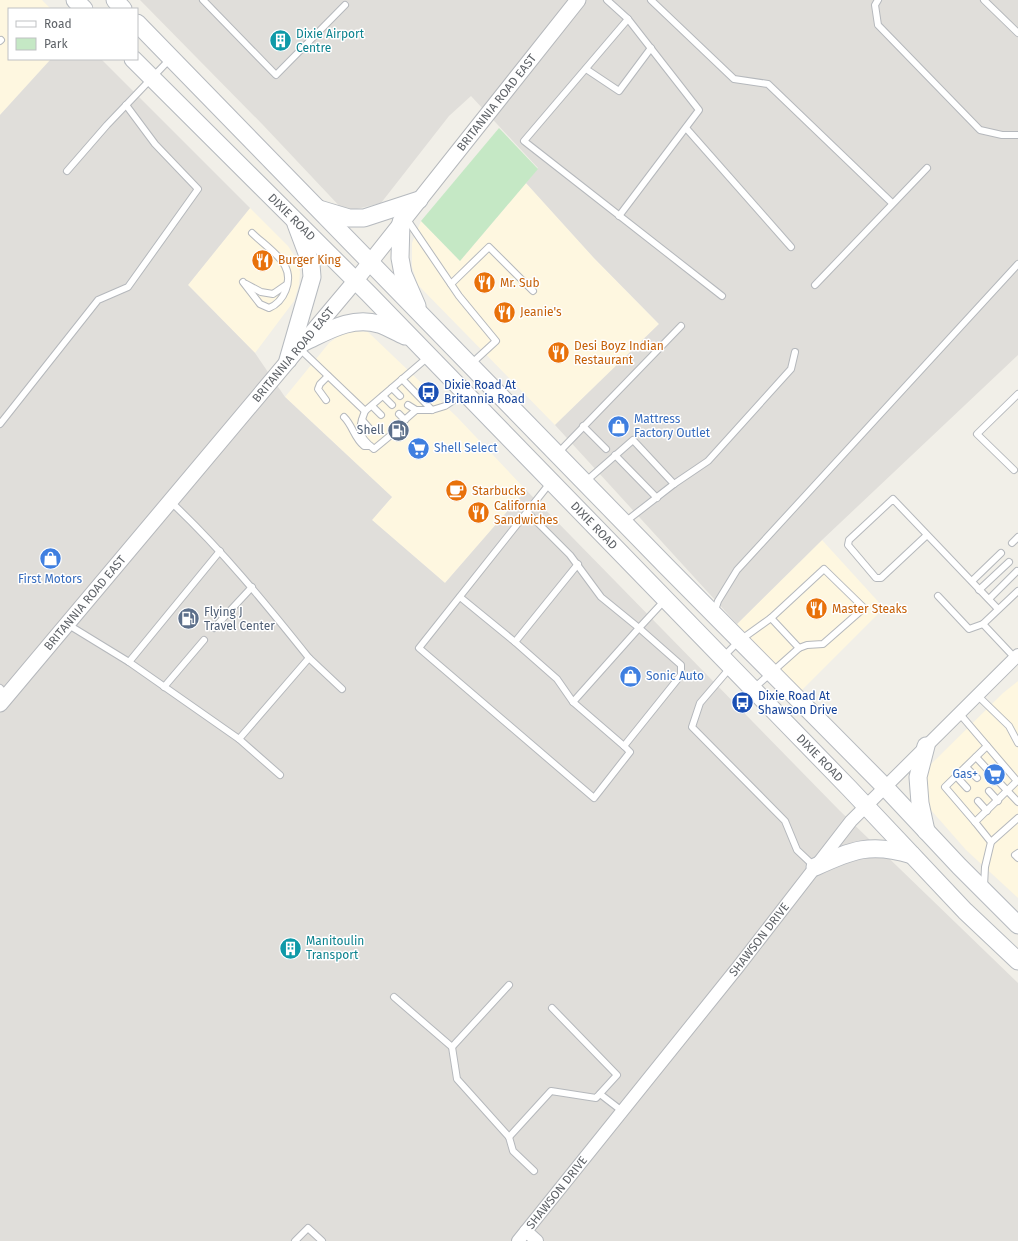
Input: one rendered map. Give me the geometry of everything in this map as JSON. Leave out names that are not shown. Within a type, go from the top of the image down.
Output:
[{"type":"main road","points":[[75,0],[83,8]]},
{"type":"main road","points":[[115,0],[122,8]]},
{"type":"main road","name":"DIXIE ROAD","points":[[138,24],[369,263],[739,641],[884,786],[926,832],[1018,925]]},
{"type":"main road","name":"DIXIE ROAD","points":[[134,60],[356,280],[753,689],[865,807],[1018,961]]},
{"type":"main road","points":[[317,209],[349,218],[364,218],[419,200]]},
{"type":"main road","points":[[294,218],[311,264],[312,277],[297,350]]},
{"type":"main road","points":[[403,220],[400,258],[403,274],[421,315]]},
{"type":"main road","points":[[297,350],[342,324],[359,322],[378,324],[412,339]]},
{"type":"main road","points":[[926,746],[918,777],[920,803],[926,832]]},
{"type":"main road","points":[[815,867],[855,850],[866,848],[882,848],[912,855]]},
{"type":"street","name":"BRITANNIA ROAD EAST","points":[[2,696],[68,624],[356,280],[578,0]]},
{"type":"street","name":"SHAWSON DRIVE","points":[[518,1241],[851,821],[884,786],[1016,657]]},
{"type":"street","points":[[526,1231],[537,1241]]},
{"type":"lane","points":[[203,0],[276,75],[345,5]]},
{"type":"lane","points":[[607,0],[628,19],[699,110],[620,216]]},
{"type":"lane","points":[[651,0],[734,79],[768,84],[892,203]]},
{"type":"lane","points":[[878,0],[875,5],[878,25],[980,130],[1002,135],[1018,135]]},
{"type":"lane","points":[[984,0],[1018,33]]},
{"type":"lane","points":[[628,19],[524,141],[722,296]]},
{"type":"lane","points":[[586,69],[619,91],[651,48]]},
{"type":"lane","points":[[66,171],[171,58]]},
{"type":"lane","points":[[0,424],[98,300],[128,287],[198,189],[155,144],[126,105]]},
{"type":"lane","points":[[686,128],[791,247]]},
{"type":"lane","points":[[815,284],[927,168]]},
{"type":"lane","points":[[403,220],[496,341],[470,365]]},
{"type":"lane","points":[[252,233],[285,266],[288,274],[286,292],[276,305],[269,308],[260,304],[243,282],[261,292],[273,294],[286,286]]},
{"type":"lane","points":[[451,284],[489,247],[533,291]]},
{"type":"lane","points":[[713,614],[718,601],[737,570],[1018,264]]},
{"type":"lane","points":[[557,454],[682,326]]},
{"type":"lane","points":[[297,350],[328,376],[365,411]]},
{"type":"lane","points":[[624,523],[674,484],[708,461],[791,369],[795,352]]},
{"type":"lane","points":[[391,435],[374,449],[370,446],[360,433],[365,411],[429,356]]},
{"type":"lane","points":[[326,400],[318,389],[320,384],[328,376]]},
{"type":"lane","points":[[402,379],[432,410]]},
{"type":"lane","points":[[392,388],[400,396]]},
{"type":"lane","points":[[408,405],[416,410],[432,410],[445,406],[465,393]]},
{"type":"lane","points":[[1014,470],[977,434],[1018,394]]},
{"type":"lane","points":[[383,396],[392,405]]},
{"type":"lane","points":[[372,406],[381,415]]},
{"type":"lane","points":[[399,414],[402,422],[416,410]]},
{"type":"lane","points":[[344,417],[349,423],[359,442],[364,446],[370,446]]},
{"type":"lane","points":[[362,420],[369,428]]},
{"type":"lane","points":[[583,426],[606,449]]},
{"type":"lane","points":[[376,437],[381,443]]},
{"type":"lane","points":[[584,482],[633,440],[674,484]]},
{"type":"lane","points":[[615,456],[657,498]]},
{"type":"lane","points":[[460,597],[557,679],[573,702],[630,752],[594,798],[419,648],[551,482]]},
{"type":"lane","points":[[927,535],[881,578],[876,578],[848,545],[849,540],[893,500],[972,581],[998,609]]},
{"type":"lane","points":[[170,502],[220,551],[252,587],[309,658],[342,689]]},
{"type":"lane","points":[[527,512],[578,564],[601,597],[681,665],[682,675],[624,746]]},
{"type":"lane","points":[[1012,543],[1018,537]]},
{"type":"lane","points":[[130,662],[220,551]]},
{"type":"lane","points":[[972,581],[1001,553]]},
{"type":"lane","points":[[980,590],[1009,562]]},
{"type":"lane","points":[[515,642],[578,564]]},
{"type":"lane","points":[[753,689],[799,648],[807,645],[823,644],[864,608],[824,569],[771,618],[739,641],[727,663],[700,702],[692,727],[785,821],[797,850],[815,867]]},
{"type":"lane","points":[[989,599],[1018,571]]},
{"type":"lane","points":[[214,628],[252,587]]},
{"type":"lane","points":[[938,596],[970,629],[983,624],[1018,591]]},
{"type":"lane","points":[[573,702],[638,628],[666,599]]},
{"type":"lane","points":[[771,618],[799,648]]},
{"type":"lane","points":[[68,624],[130,662],[239,739],[280,775]]},
{"type":"lane","points":[[983,624],[1016,657]]},
{"type":"lane","points":[[164,687],[204,640]]},
{"type":"lane","points":[[239,739],[309,658]]},
{"type":"lane","points":[[977,695],[1009,726],[1018,743]]},
{"type":"lane","points":[[959,713],[1017,781],[975,822]]},
{"type":"lane","points":[[987,746],[945,787],[990,842]]},
{"type":"lane","points":[[976,757],[987,769]]},
{"type":"lane","points":[[966,767],[977,778]]},
{"type":"lane","points":[[956,776],[967,788]]},
{"type":"lane","points":[[999,782],[1018,802]]},
{"type":"lane","points":[[989,791],[998,801]]},
{"type":"lane","points":[[978,801],[987,811]]},
{"type":"lane","points":[[984,892],[985,867],[990,842],[1018,818]]},
{"type":"lane","points":[[1018,852],[1016,855],[1018,858]]},
{"type":"lane","points":[[452,1047],[509,985]]},
{"type":"lane","points":[[394,998],[452,1047],[457,1079],[509,1137],[513,1151],[534,1171]]},
{"type":"lane","points":[[509,1137],[551,1091],[596,1098],[616,1075],[552,1008]]},
{"type":"lane","points":[[600,1094],[622,1111]]},
{"type":"lane","points":[[295,1241],[308,1228],[322,1241]]},
{"type":"shaded area","points":[[0,0],[42,0],[50,8],[8,8],[8,60],[50,60],[0,115]]},
{"type":"shaded area","points":[[140,0],[1018,0],[1018,355],[822,540],[737,624],[555,425],[659,324],[594,258],[526,183],[538,168],[471,96],[449,116],[381,203],[345,212],[263,125]]},
{"type":"shaded area","points":[[50,60],[102,60],[250,208],[188,285],[255,353],[285,397],[392,497],[372,520],[445,583],[526,490],[840,811],[1018,983],[1018,1241],[0,1241],[0,115]]},
{"type":"shaded area","points":[[526,183],[594,258],[659,324],[555,425],[418,285],[412,267],[412,243],[421,221],[460,261]]},
{"type":"shaded area","points":[[250,208],[288,246],[297,260],[300,272],[299,285],[294,301],[255,353],[188,285]]},
{"type":"shaded area","points":[[353,331],[368,332],[457,417],[526,490],[445,583],[372,520],[392,497],[285,397],[329,343],[341,334]]},
{"type":"shaded area","points":[[822,540],[884,608],[801,691],[737,624]]},
{"type":"shaded area","points":[[1018,681],[1018,898],[966,850],[930,809],[923,784],[928,767],[1003,693]]},
{"type":"green space","points":[[499,128],[538,169],[460,261],[421,221]]},
{"type":"place","name":"Dixie Airport Centre","points":[[280,41]]},
{"type":"place","name":"Burger King","points":[[263,260]]},
{"type":"place","name":"Mr. Sub","points":[[484,283]]},
{"type":"place","name":"Jeanie's","points":[[505,312]]},
{"type":"place","name":"Desi Boyz Indian Restaurant","points":[[558,353]]},
{"type":"place","name":"Dixie Road At Britannia Road","points":[[429,392]]},
{"type":"place","name":"Mattress Factory Outlet","points":[[619,426]]},
{"type":"place","name":"Shell","points":[[399,430]]},
{"type":"place","name":"Shell Select","points":[[419,448]]},
{"type":"place","name":"Starbucks","points":[[456,491]]},
{"type":"place","name":"California Sandwiches","points":[[479,513]]},
{"type":"place","name":"First Motors","points":[[50,558]]},
{"type":"place","name":"Master Steaks","points":[[816,609]]},
{"type":"place","name":"Flying J Travel Center","points":[[188,619]]},
{"type":"place","name":"Sonic Auto","points":[[630,676]]},
{"type":"place","name":"Dixie Road At Shawson Drive","points":[[743,703]]},
{"type":"place","name":"Gas+","points":[[994,774]]},
{"type":"place","name":"Manitoulin Transport","points":[[290,948]]}]
